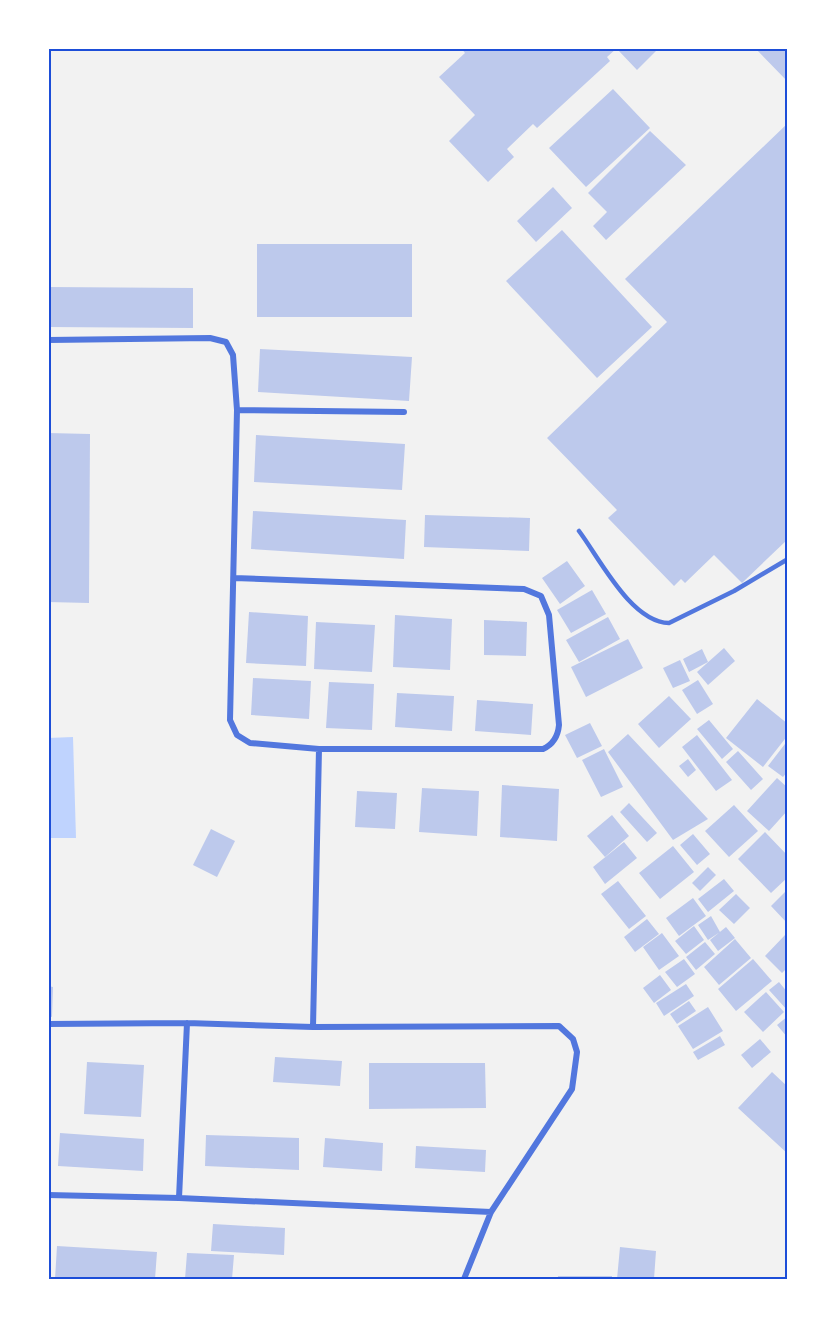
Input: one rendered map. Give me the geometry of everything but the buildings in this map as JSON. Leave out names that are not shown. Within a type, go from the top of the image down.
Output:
[{"type":"street","points":[[48,340],[210,338],[226,342],[233,356],[237,410],[230,720],[233,729],[243,740],[250,743],[319,749],[543,749],[549,747],[558,734],[559,725],[546,604],[541,596],[524,589],[234,578]]},
{"type":"street","points":[[237,410],[404,411]]},
{"type":"street","points":[[313,1027],[319,749]]},
{"type":"street","points":[[179,1198],[187,1023]]},
{"type":"street","points":[[48,1024],[187,1023],[313,1027],[559,1026],[568,1032],[577,1052],[577,1066],[572,1089],[491,1212],[464,1279]]},
{"type":"street","points":[[48,1195],[179,1198],[491,1212]]},
{"type":"lane","points":[[579,531],[638,612],[669,623],[734,591],[788,559]]},
{"type":"water","points":[[73,737],[76,838],[48,838],[48,738]]}]
